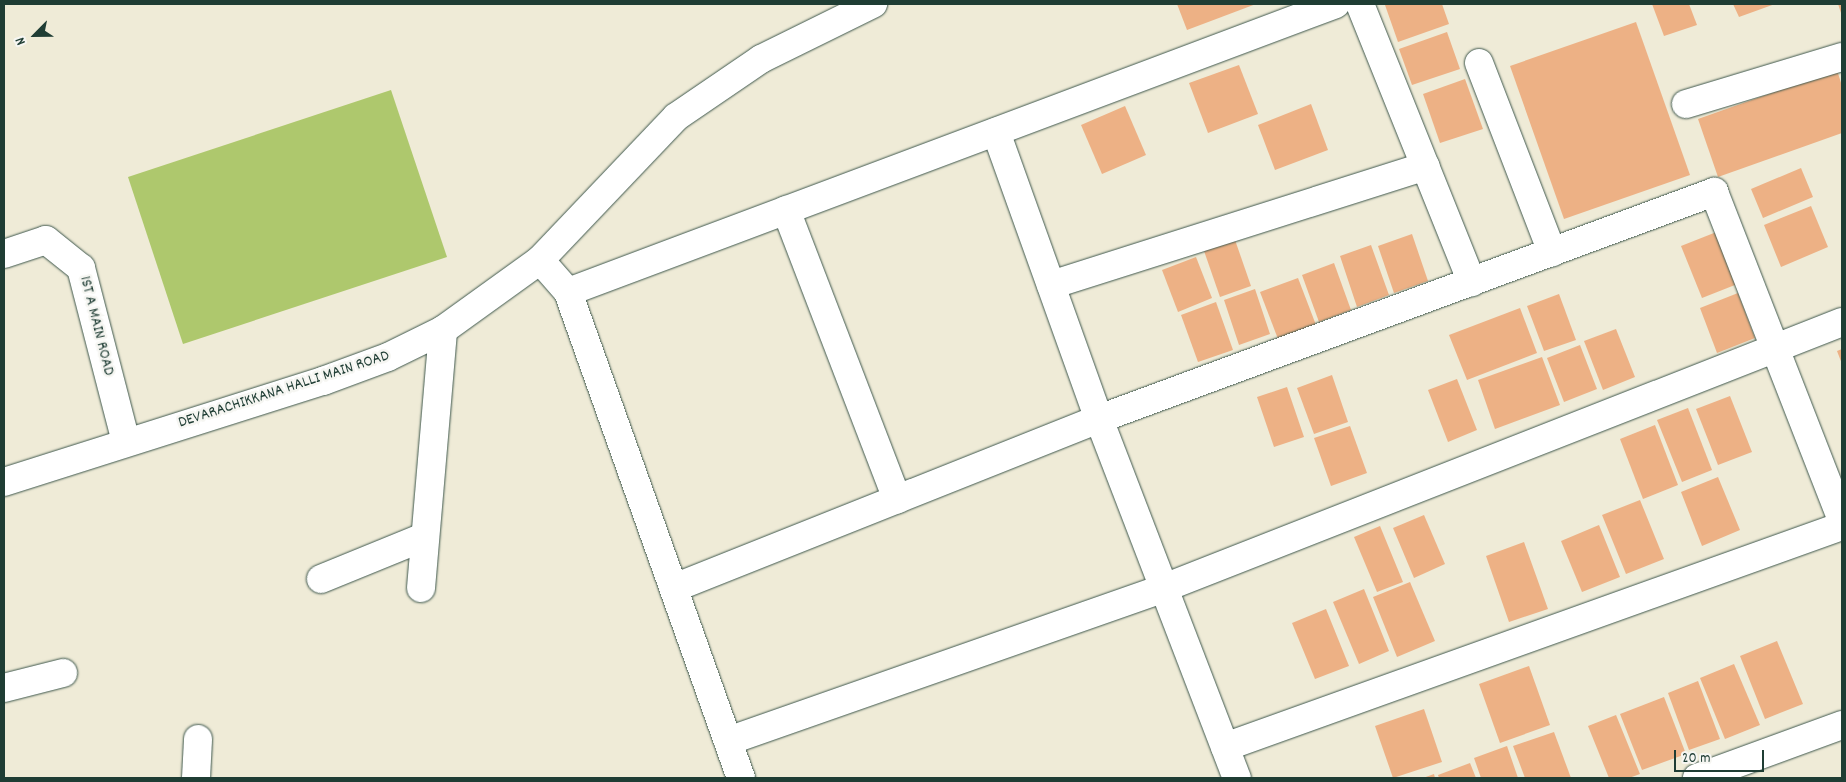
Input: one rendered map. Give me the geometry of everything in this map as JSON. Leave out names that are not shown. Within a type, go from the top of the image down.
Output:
[{"type":"street","name":"DEVARACHIKKANA HALLI MAIN ROAD","points":[[4,482],[323,381],[388,358],[443,330],[540,260],[676,117],[761,59],[874,4]]},
{"type":"street","points":[[1360,4],[1472,282]]},
{"type":"street","points":[[568,292],[996,132],[1322,6]]},
{"type":"street","points":[[1686,104],[1842,57]]},
{"type":"street","points":[[1479,63],[1552,252]]},
{"type":"street","points":[[996,132],[1099,418],[1237,778]]},
{"type":"street","points":[[1051,285],[1426,166]]},
{"type":"street","points":[[674,588],[1099,418],[1714,192],[1842,520]]},
{"type":"street","points":[[786,210],[897,499]]},
{"type":"street","name":"1ST A MAIN ROAD","points":[[4,254],[46,240],[81,268],[126,442]]},
{"type":"street","points":[[540,260],[568,292],[741,778]]},
{"type":"street","points":[[728,741],[1164,588],[1774,347],[1842,322]]},
{"type":"street","points":[[421,588],[443,330]]},
{"type":"street","points":[[1225,747],[1842,526]]},
{"type":"street","points":[[321,579],[424,537]]},
{"type":"street","points":[[4,688],[63,672]]},
{"type":"street","points":[[1698,778],[1842,725]]},
{"type":"street","points":[[196,778],[198,739]]},
{"type":"green space","points":[[391,90],[447,257],[183,344],[128,177]]},
{"type":"building","points":[[1177,4],[1256,4],[1187,30]]},
{"type":"building","points":[[1442,4],[1449,24],[1398,42],[1385,5]]},
{"type":"building","points":[[1652,4],[1689,4],[1697,25],[1664,36]]},
{"type":"building","points":[[1733,4],[1775,4],[1739,17]]},
{"type":"building","points":[[1838,4],[1842,4],[1842,16]]},
{"type":"building","points":[[1636,22],[1690,175],[1564,219],[1510,66]]},
{"type":"building","points":[[1447,32],[1460,69],[1412,85],[1399,49]]},
{"type":"building","points":[[1239,65],[1258,114],[1208,133],[1189,83]]},
{"type":"building","points":[[1837,70],[1842,86],[1842,133],[1718,177],[1698,119]]},
{"type":"building","points":[[1465,79],[1483,129],[1440,143],[1423,94]]},
{"type":"building","points":[[1311,104],[1328,150],[1275,170],[1258,125]]},
{"type":"building","points":[[1125,106],[1146,155],[1102,174],[1081,125]]},
{"type":"building","points":[[1801,168],[1813,197],[1763,218],[1751,189]]},
{"type":"building","points":[[1811,206],[1828,247],[1781,267],[1764,225]]},
{"type":"building","points":[[1719,231],[1740,283],[1702,298],[1681,246]]},
{"type":"building","points":[[1412,234],[1428,281],[1394,293],[1378,246]]},
{"type":"building","points":[[1234,237],[1251,286],[1220,297],[1203,248]]},
{"type":"building","points":[[1371,245],[1389,295],[1357,307],[1340,256]]},
{"type":"building","points":[[1196,257],[1212,298],[1178,312],[1162,270]]},
{"type":"building","points":[[1334,263],[1351,310],[1319,322],[1302,275]]},
{"type":"building","points":[[1298,278],[1316,325],[1278,339],[1260,292]]},
{"type":"building","points":[[1255,289],[1270,334],[1239,345],[1224,300]]},
{"type":"building","points":[[1738,293],[1755,338],[1717,353],[1700,308]]},
{"type":"building","points":[[1559,294],[1576,340],[1544,351],[1527,306]]},
{"type":"building","points":[[1216,302],[1233,350],[1198,362],[1181,315]]},
{"type":"building","points":[[1520,308],[1537,353],[1467,380],[1449,335]]},
{"type":"building","points":[[1616,329],[1635,377],[1603,390],[1584,341]]},
{"type":"building","points":[[1580,345],[1597,389],[1564,402],[1547,358]]},
{"type":"building","points":[[1842,349],[1842,364],[1837,351]]},
{"type":"building","points":[[1542,357],[1560,405],[1495,429],[1478,380]]},
{"type":"building","points":[[1332,375],[1348,422],[1314,434],[1297,388]]},
{"type":"building","points":[[1457,379],[1477,430],[1448,442],[1428,390]]},
{"type":"building","points":[[1287,387],[1304,437],[1274,447],[1257,397]]},
{"type":"building","points":[[1730,396],[1752,452],[1718,465],[1696,409]]},
{"type":"building","points":[[1688,408],[1712,470],[1682,482],[1657,420]]},
{"type":"building","points":[[1655,425],[1678,485],[1643,499],[1620,439]]},
{"type":"building","points":[[1350,426],[1367,473],[1331,486],[1314,438]]},
{"type":"building","points":[[1718,477],[1740,530],[1702,546],[1681,492]]},
{"type":"building","points":[[1640,500],[1664,559],[1626,574],[1602,515]]},
{"type":"building","points":[[1424,515],[1445,564],[1414,578],[1393,528]]},
{"type":"building","points":[[1599,525],[1620,577],[1582,592],[1561,541]]},
{"type":"building","points":[[1380,526],[1403,582],[1377,592],[1354,537]]},
{"type":"building","points":[[1524,542],[1548,609],[1509,622],[1486,556]]},
{"type":"building","points":[[1410,582],[1435,641],[1397,657],[1373,597]]},
{"type":"building","points":[[1364,589],[1389,651],[1359,664],[1333,602]]},
{"type":"building","points":[[1326,609],[1349,666],[1315,679],[1292,623]]},
{"type":"building","points":[[1777,641],[1803,704],[1765,719],[1740,656]]},
{"type":"building","points":[[1734,664],[1760,725],[1725,739],[1700,678]]},
{"type":"building","points":[[1529,666],[1550,725],[1500,743],[1479,684]]},
{"type":"building","points":[[1698,681],[1720,739],[1689,750],[1668,693]]},
{"type":"building","points":[[1664,697],[1686,754],[1642,770],[1620,714]]},
{"type":"building","points":[[1424,709],[1442,762],[1393,778],[1375,726]]},
{"type":"building","points":[[1616,715],[1640,774],[1629,778],[1609,778],[1588,726]]},
{"type":"building","points":[[1554,732],[1571,778],[1525,778],[1513,746]]},
{"type":"building","points":[[1507,746],[1518,778],[1481,778],[1474,758]]},
{"type":"building","points":[[1470,763],[1476,778],[1439,778],[1438,775]]},
{"type":"building","points":[[1434,774],[1435,778],[1423,778]]}]
